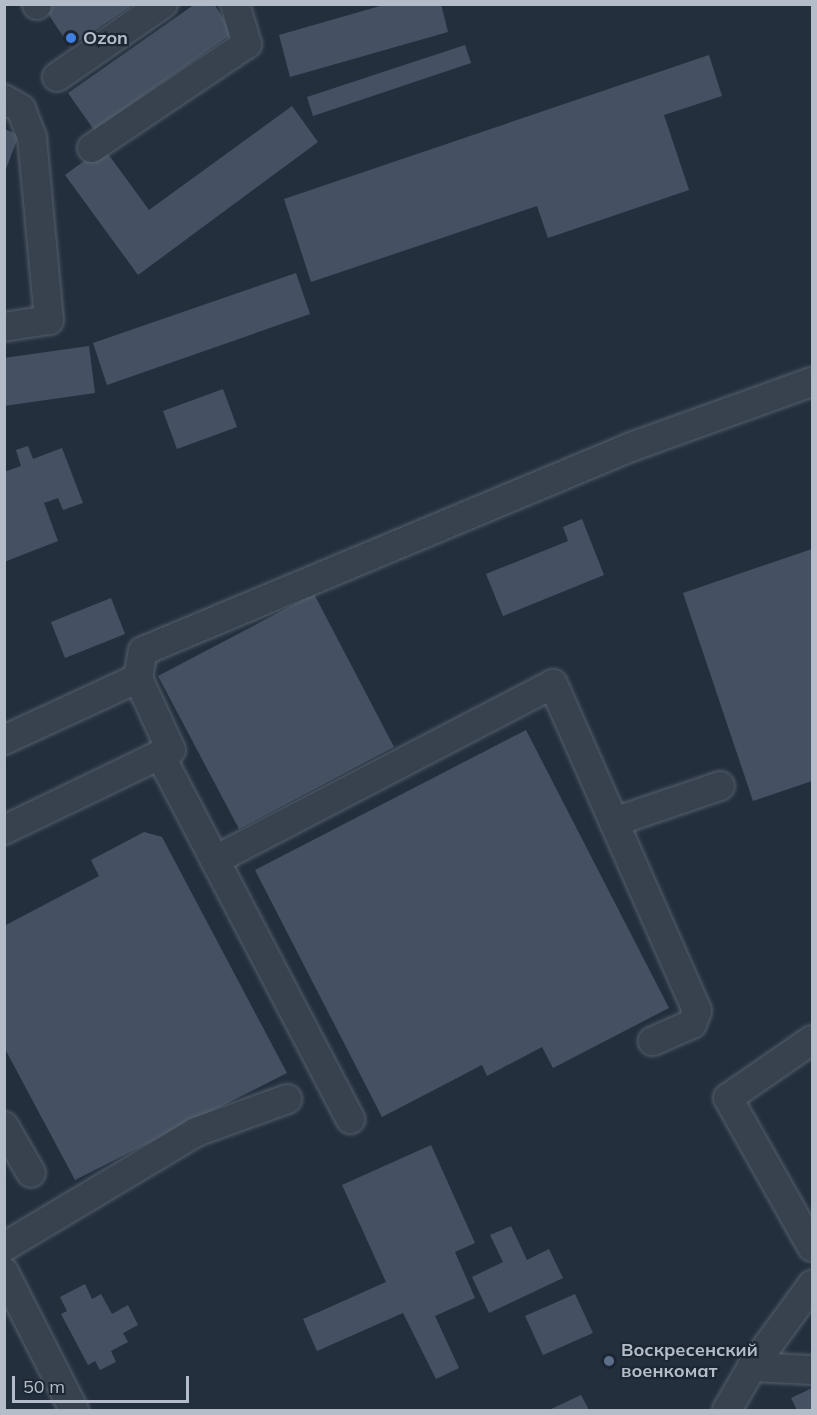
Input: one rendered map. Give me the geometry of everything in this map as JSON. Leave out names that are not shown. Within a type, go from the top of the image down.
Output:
[{"type":"street","points":[[57,77],[163,4]]},
{"type":"street","points":[[92,148],[246,44],[235,4]]},
{"type":"street","points":[[4,99],[21,109],[32,137],[49,320],[4,327]]},
{"type":"street","points":[[4,830],[171,750],[138,678],[143,651],[631,447],[813,382]]},
{"type":"street","points":[[4,740],[138,678]]},
{"type":"street","points":[[215,860],[552,684],[697,1011],[692,1024],[653,1041]]},
{"type":"street","points":[[160,755],[350,1119]]},
{"type":"street","points":[[614,822],[720,786]]},
{"type":"street","points":[[813,1040],[728,1098],[813,1247]]},
{"type":"street","points":[[4,1247],[196,1132],[287,1099]]},
{"type":"street","points":[[4,1126],[31,1173]]},
{"type":"street","points":[[4,1272],[74,1410]]},
{"type":"street","points":[[727,1410],[752,1366],[813,1285]]},
{"type":"street","points":[[752,1366],[813,1370]]},
{"type":"building","points":[[52,4],[134,4],[70,47],[45,9]]},
{"type":"building","points":[[195,4],[214,4],[233,33],[94,130],[68,93]]},
{"type":"building","points":[[387,4],[441,4],[448,32],[290,77],[279,35]]},
{"type":"building","points":[[465,45],[471,63],[313,116],[307,97]]},
{"type":"building","points":[[709,55],[722,96],[664,115],[689,190],[548,238],[537,206],[311,282],[284,199]]},
{"type":"building","points":[[292,106],[318,142],[138,275],[65,175],[103,147],[149,210]]},
{"type":"building","points":[[4,129],[19,135],[4,174]]},
{"type":"building","points":[[296,273],[310,314],[107,385],[93,343]]},
{"type":"building","points":[[89,346],[95,393],[4,406],[4,358]]},
{"type":"building","points":[[223,389],[237,427],[177,449],[163,411]]},
{"type":"building","points":[[28,446],[33,459],[62,448],[83,503],[63,510],[58,498],[44,503],[58,541],[4,562],[4,472],[21,466],[16,450]]},
{"type":"building","points":[[582,519],[604,575],[503,616],[486,574],[568,541],[563,527]]},
{"type":"building","points":[[812,549],[812,781],[753,801],[683,593]]},
{"type":"building","points":[[314,594],[394,747],[239,829],[158,676]]},
{"type":"building","points":[[111,598],[125,634],[65,658],[51,622]]},
{"type":"building","points":[[526,730],[669,1008],[553,1068],[542,1047],[487,1076],[482,1065],[382,1117],[255,870]]},
{"type":"building","points":[[144,832],[162,837],[287,1073],[75,1180],[4,1047],[4,926],[99,876],[91,860]]},
{"type":"building","points":[[431,1145],[475,1243],[455,1252],[475,1298],[435,1316],[459,1368],[436,1379],[403,1313],[317,1351],[303,1319],[386,1282],[342,1185]]},
{"type":"building","points":[[511,1226],[527,1260],[549,1249],[563,1278],[489,1313],[472,1277],[503,1262],[490,1235]]},
{"type":"building","points":[[85,1284],[92,1299],[101,1294],[112,1314],[128,1305],[138,1325],[123,1333],[128,1342],[111,1351],[116,1362],[100,1370],[95,1361],[88,1365],[61,1314],[67,1311],[60,1297]]},
{"type":"building","points":[[575,1294],[593,1333],[543,1355],[525,1316]]},
{"type":"building","points":[[812,1388],[812,1410],[797,1410],[791,1398]]},
{"type":"building","points":[[581,1395],[589,1410],[549,1410]]},
{"type":"place","name":"Ozon","points":[[71,38]]},
{"type":"place","name":"Воскресенский военкомат","points":[[609,1361]]}]
